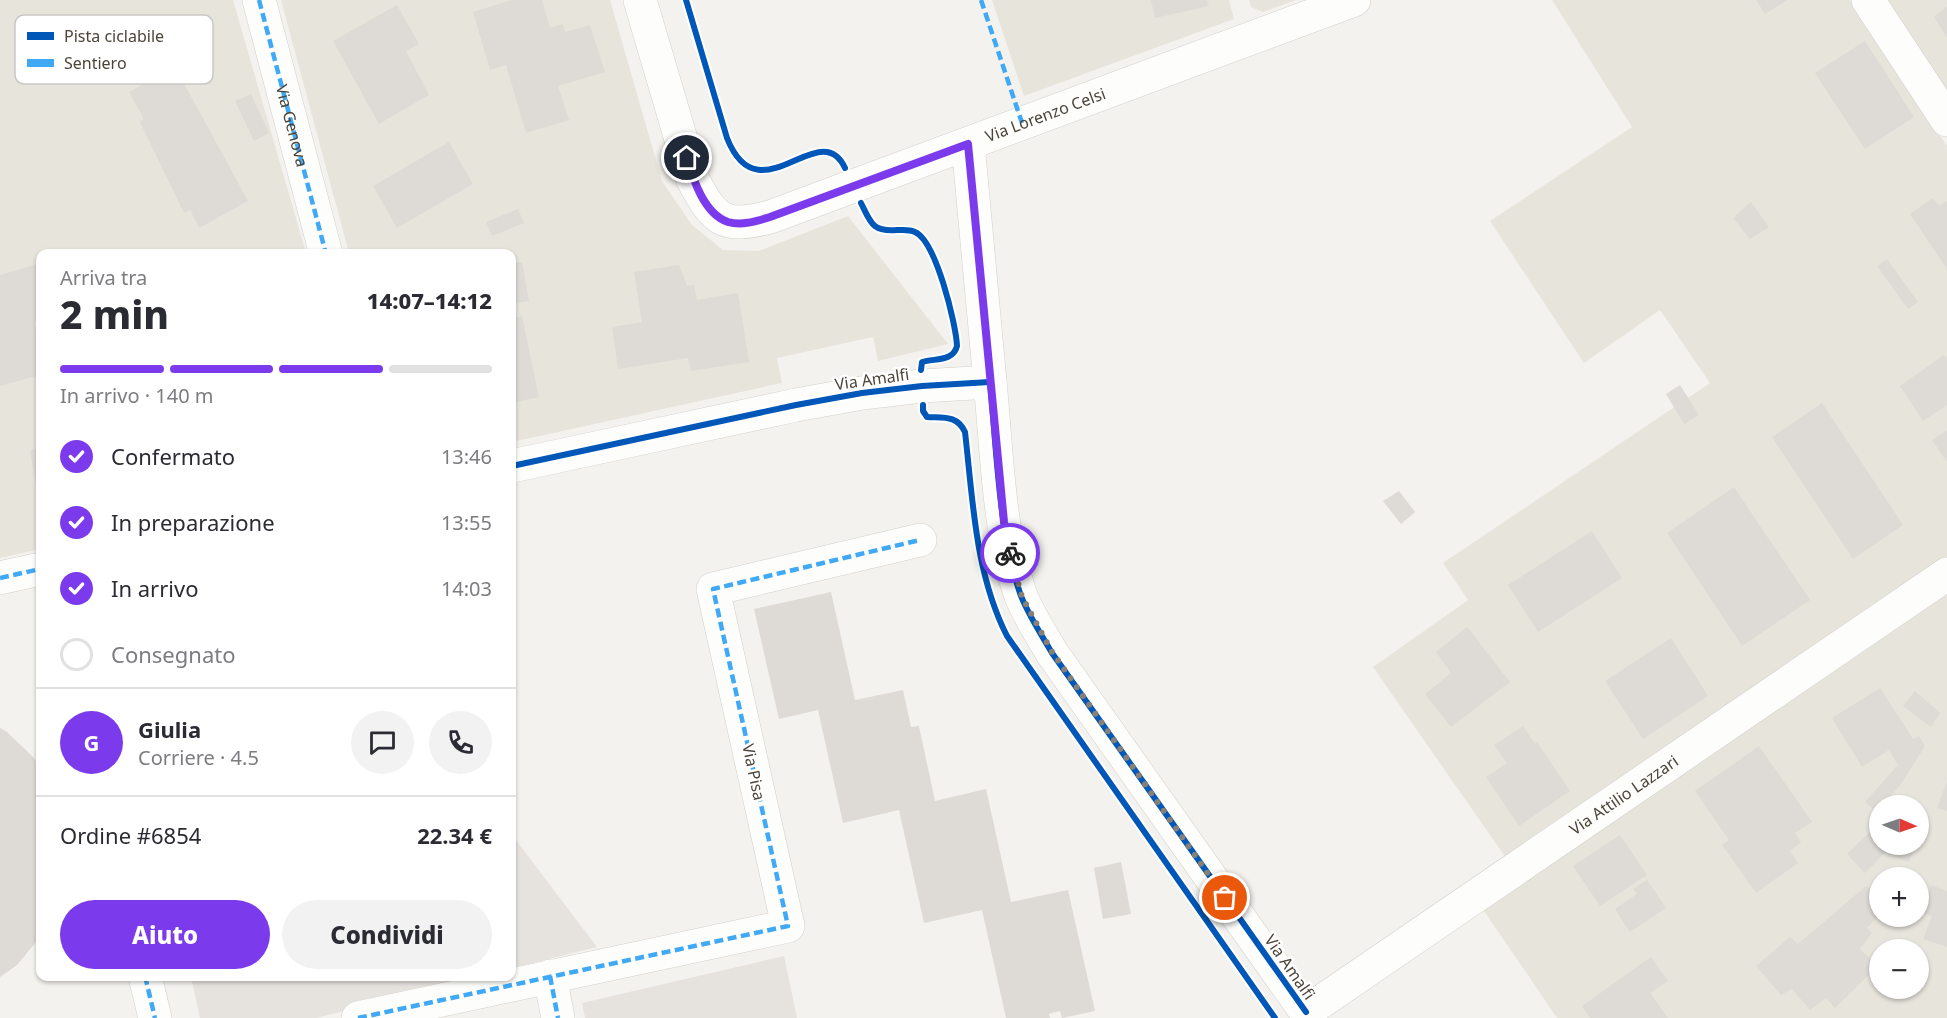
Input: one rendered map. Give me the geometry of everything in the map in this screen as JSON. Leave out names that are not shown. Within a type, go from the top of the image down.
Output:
[{"type":"street","name":"Via Genova","points":[[259,0],[325,249]]},
{"type":"street","name":"Via Lorenzo Celsi","points":[[640,0],[693,180],[707,207],[728,222],[746,223],[770,217],[1354,0]]},
{"type":"street","points":[[1868,0],[1947,120]]},
{"type":"street","points":[[968,144],[990,382]]},
{"type":"street","name":"Via Amalfi","points":[[516,465],[862,393],[990,382],[1004,522],[1011,564],[1022,597],[1035,625],[1308,1015]]},
{"type":"street","name":"Via Pisa","points":[[358,1018],[788,926],[713,589],[920,540]]},
{"type":"street","points":[[0,578],[36,570]]},
{"type":"street","name":"Via Attilio Lazzari","points":[[1308,1015],[1947,574]]},
{"type":"street","points":[[550,976],[558,1018]]},
{"type":"street","points":[[146,981],[154,1018]]},
{"type":"shaded area","points":[[0,0],[233,0],[305,249],[36,249],[36,550],[0,558]]},
{"type":"shaded area","points":[[281,0],[610,0],[662,181],[692,225],[723,250],[759,251],[848,216],[948,344],[878,361],[873,337],[777,358],[782,383],[516,441],[516,249],[348,249]]},
{"type":"shaded area","points":[[992,0],[1229,0],[1234,19],[1024,96]]},
{"type":"shaded area","points":[[1249,0],[1296,0],[1263,12],[1251,7]]},
{"type":"shaded area","points":[[1552,0],[1850,0],[1947,146],[1947,558],[1506,858],[1373,667],[1468,600],[1443,563],[1710,383],[1660,310],[1584,363],[1490,221],[1632,127]]},
{"type":"shaded area","points":[[1882,0],[1947,0],[1947,97]]},
{"type":"shaded area","points":[[1947,591],[1947,1018],[1557,1018],[1482,908]]},
{"type":"shaded area","points":[[516,840],[597,947],[516,967]]},
{"type":"shaded area","points":[[784,956],[797,1018],[585,1018],[582,1003]]},
{"type":"shaded area","points":[[192,981],[463,981],[316,1018],[200,1018]]},
{"type":"building","points":[[512,0],[542,0],[550,28],[563,24],[565,32],[590,25],[605,72],[558,86],[569,120],[526,133],[506,65],[490,70],[473,12]]},
{"type":"building","points":[[1151,0],[1207,0],[1209,6],[1155,18]]},
{"type":"building","points":[[1756,0],[1787,0],[1765,14]]},
{"type":"building","points":[[397,5],[419,44],[406,51],[429,95],[379,124],[333,41]]},
{"type":"building","points":[[1947,6],[1947,38],[1934,17]]},
{"type":"building","points":[[1865,41],[1914,117],[1865,149],[1815,73]]},
{"type":"building","points":[[144,84],[184,84],[248,201],[199,228],[190,210],[184,213],[140,122],[144,119],[129,92]]},
{"type":"building","points":[[251,94],[269,133],[254,141],[235,101]]},
{"type":"building","points":[[449,142],[473,184],[397,228],[373,186]]},
{"type":"building","points":[[1933,198],[1939,206],[1947,201],[1947,269],[1910,214]]},
{"type":"building","points":[[1751,202],[1769,227],[1750,239],[1733,218]]},
{"type":"building","points":[[518,209],[524,223],[492,236],[486,222]]},
{"type":"building","points":[[1887,259],[1918,302],[1908,309],[1877,266]]},
{"type":"building","points":[[522,262],[529,301],[516,303],[516,263]]},
{"type":"building","points":[[36,264],[36,321],[34,322],[36,376],[0,386],[0,275]]},
{"type":"building","points":[[679,265],[687,286],[694,285],[697,300],[738,293],[749,362],[691,371],[688,358],[618,369],[612,327],[642,322],[634,272]]},
{"type":"building","points":[[522,316],[539,397],[516,402],[516,318]]},
{"type":"building","points":[[1944,355],[1947,359],[1947,405],[1923,421],[1900,386]]},
{"type":"building","points":[[1680,385],[1699,415],[1684,424],[1666,394]]},
{"type":"building","points":[[1822,403],[1903,525],[1853,559],[1772,437]]},
{"type":"building","points":[[1947,430],[1947,462],[1932,440]]},
{"type":"building","points":[[36,449],[36,485],[30,450]]},
{"type":"building","points":[[1734,487],[1810,600],[1742,646],[1667,533]]},
{"type":"building","points":[[1399,491],[1415,512],[1401,524],[1383,501]]},
{"type":"building","points":[[1592,531],[1622,578],[1538,632],[1508,585]]},
{"type":"building","points":[[831,592],[855,700],[903,690],[911,727],[919,726],[935,801],[986,789],[1011,902],[1068,890],[1095,1011],[1062,1018],[1060,1011],[1049,1014],[1050,1018],[1006,1018],[982,910],[924,923],[899,810],[843,823],[818,710],[779,719],[754,609]]},
{"type":"building","points":[[1467,627],[1510,682],[1451,727],[1425,694],[1451,673],[1436,652]]},
{"type":"building","points":[[1671,638],[1708,696],[1643,739],[1605,681]]},
{"type":"building","points":[[1880,688],[1913,739],[1919,736],[1925,746],[1892,795],[1871,795],[1898,765],[1889,750],[1862,767],[1832,718]]},
{"type":"building","points":[[1915,691],[1940,713],[1931,727],[1903,706]]},
{"type":"building","points":[[1523,726],[1535,744],[1537,742],[1570,791],[1519,826],[1486,777],[1507,763],[1494,745]]},
{"type":"building","points":[[0,728],[7,732],[36,762],[36,942],[17,965],[0,977]]},
{"type":"building","points":[[1759,746],[1812,822],[1795,833],[1801,842],[1790,851],[1798,863],[1756,893],[1722,845],[1729,840],[1695,791]]},
{"type":"building","points":[[1947,781],[1947,811],[1937,808]]},
{"type":"building","points":[[1869,833],[1869,855],[1883,855],[1865,873],[1847,854]]},
{"type":"building","points":[[1620,835],[1647,875],[1600,906],[1573,866]]},
{"type":"building","points":[[1890,855],[1912,855],[1909,862]]},
{"type":"building","points":[[1121,862],[1131,914],[1103,919],[1094,868]]},
{"type":"building","points":[[1647,880],[1666,908],[1630,932],[1615,909],[1637,894],[1633,889]]},
{"type":"building","points":[[1931,885],[1947,891],[1947,947],[1929,941],[1929,939],[1923,939],[1932,916],[1929,915]]},
{"type":"building","points":[[1866,886],[1869,889],[1869,926],[1867,928],[1872,933],[1860,949],[1869,958],[1869,975],[1835,1008],[1826,998],[1810,1010],[1792,989],[1781,995],[1756,966],[1790,937],[1798,944]]},
{"type":"building","points":[[1651,957],[1668,981],[1650,993],[1668,1018],[1590,1018],[1582,1006]]},
{"type":"marked path","points":[[259,0],[325,249]]},
{"type":"marked path","points":[[981,0],[1022,123]]},
{"type":"marked path","points":[[358,1018],[788,926],[713,589],[920,540]]},
{"type":"marked path","points":[[0,578],[36,570]]},
{"type":"marked path","points":[[550,976],[558,1018]]},
{"type":"marked path","points":[[146,981],[155,1018]]},
{"type":"cycle path","points":[[686,0],[727,138],[740,160],[755,169],[772,169],[821,152],[834,155],[845,168]]},
{"type":"cycle path","points":[[861,203],[870,221],[877,228],[910,230],[923,239],[944,284],[957,346],[952,355],[948,357],[922,362],[921,370]]},
{"type":"cycle path","points":[[516,465],[862,393],[922,386],[990,382],[1007,545],[1013,571],[1028,611],[1052,653],[1306,1012]]},
{"type":"cycle path","points":[[923,405],[923,411],[927,417],[954,420],[965,432],[973,510],[982,562],[996,612],[1007,636],[1275,1018]]},
{"type":"way so far","points":[[1010,553],[1011,564],[1022,597],[1035,625],[1225,898]]},
{"type":"route","points":[[687,158],[693,180],[707,207],[728,222],[746,223],[770,217],[968,144],[1004,522],[1010,553]]}]
